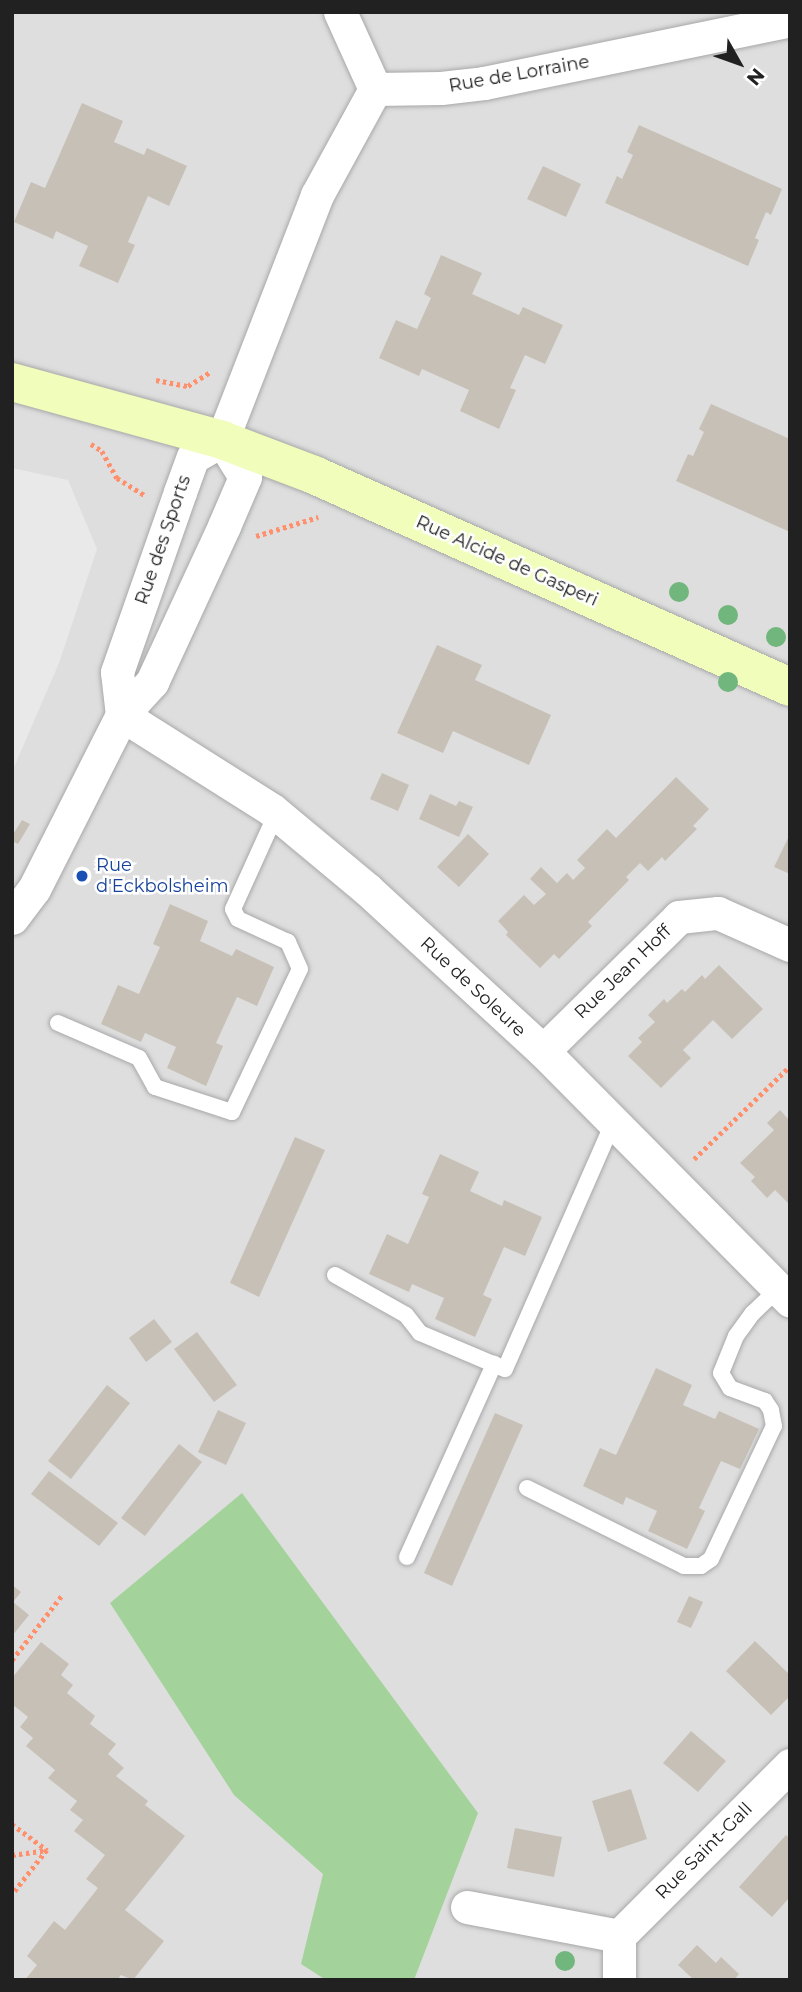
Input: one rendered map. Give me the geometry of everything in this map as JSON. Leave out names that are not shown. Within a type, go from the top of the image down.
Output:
[{"type":"main road","points":[[12,382],[222,440]]},
{"type":"main road","name":"Rue Alcide de Gasperi","points":[[222,440],[314,475],[790,687]]},
{"type":"street","points":[[12,918],[34,889],[121,715],[152,682],[245,477],[222,440],[317,195],[375,89],[340,12]]},
{"type":"street","name":"Rue de Lorraine","points":[[375,89],[441,89],[484,83],[790,20]]},
{"type":"street","name":"Rue des Sports","points":[[121,715],[117,672],[177,500],[193,457],[222,440]]},
{"type":"street","name":"Rue de Soleure","points":[[121,715],[276,814],[368,890],[543,1051],[784,1295]]},
{"type":"street","name":"Rue Jean Hoff","points":[[543,1051],[679,917],[718,913],[790,945]]},
{"type":"street","name":"Rue Saint-Gall","points":[[619,1936],[790,1766]]},
{"type":"street","points":[[467,1907],[619,1936],[618,1980]]},
{"type":"lane","points":[[58,1023],[139,1058],[155,1087],[232,1112],[300,969],[288,942],[238,919],[233,909],[276,814]]},
{"type":"lane","points":[[335,1275],[406,1315],[420,1333],[505,1369],[613,1123]]},
{"type":"lane","points":[[527,1488],[684,1566],[701,1566],[711,1559],[774,1426],[771,1409],[765,1401],[730,1388],[721,1373],[736,1336],[753,1313],[784,1295]]},
{"type":"lane","points":[[407,1557],[494,1364]]},
{"type":"path","points":[[151,379],[188,386],[220,366],[250,370]]},
{"type":"path","points":[[114,472],[117,478],[140,493]]},
{"type":"path","points":[[671,1181],[790,1066]]},
{"type":"path","points":[[12,1660],[62,1595]]},
{"type":"path","points":[[12,1824],[47,1850]]},
{"type":"path","points":[[12,1855],[47,1850]]},
{"type":"path","points":[[12,1895],[47,1850]]},
{"type":"shaded area","points":[[12,12],[790,12],[790,1980],[12,1980]]},
{"type":"shaded area","points":[[12,468],[68,480],[97,549],[59,663],[12,772]]},
{"type":"green space","points":[[242,1493],[478,1813],[414,1980],[326,1980],[301,1964],[323,1874],[234,1795],[110,1603]]},
{"type":"building","points":[[82,103],[123,121],[114,142],[144,155],[147,148],[187,166],[169,206],[148,196],[128,242],[135,245],[118,283],[79,266],[88,246],[56,231],[53,239],[14,222],[31,182],[45,188]]},
{"type":"building","points":[[639,125],[782,189],[771,215],[766,212],[755,238],[759,240],[748,266],[605,203],[617,176],[622,179],[633,155],[627,152]]},
{"type":"building","points":[[543,166],[581,184],[566,217],[527,199]]},
{"type":"building","points":[[441,255],[482,273],[472,294],[519,315],[523,307],[563,325],[545,364],[525,355],[510,388],[516,390],[499,429],[460,411],[469,390],[422,369],[419,376],[379,358],[396,320],[417,329],[431,298],[424,294]]},
{"type":"building","points":[[711,404],[790,439],[790,532],[676,481],[688,454],[693,456],[704,432],[699,429]]},
{"type":"building","points":[[437,645],[482,665],[475,680],[551,715],[529,765],[453,731],[443,753],[397,733]]},
{"type":"building","points":[[382,773],[409,785],[398,811],[370,799]]},
{"type":"building","points":[[676,777],[709,809],[693,826],[697,829],[665,861],[662,857],[648,871],[640,863],[626,877],[629,880],[588,922],[592,926],[559,959],[554,954],[540,968],[506,935],[508,932],[498,921],[524,895],[534,905],[546,894],[530,879],[541,867],[557,883],[567,873],[573,880],[585,868],[577,860],[607,829],[616,838]]},
{"type":"building","points":[[430,794],[456,806],[459,801],[473,807],[459,837],[419,819]]},
{"type":"building","points":[[22,820],[30,824],[18,844],[12,841],[12,836]]},
{"type":"building","points":[[468,834],[489,854],[459,887],[437,867]]},
{"type":"building","points":[[790,834],[790,874],[774,867]]},
{"type":"building","points":[[170,904],[208,921],[200,941],[232,956],[236,949],[274,967],[257,1006],[237,997],[216,1043],[223,1046],[206,1086],[167,1068],[176,1047],[145,1033],[141,1042],[101,1024],[118,985],[139,994],[160,947],[153,944]]},
{"type":"building","points":[[719,965],[763,1009],[732,1039],[713,1020],[683,1050],[691,1058],[661,1088],[628,1056],[642,1042],[638,1038],[655,1022],[648,1015],[664,999],[667,1003],[682,989],[685,992],[702,975],[705,979]]},
{"type":"building","points":[[780,1110],[790,1121],[790,1205],[775,1190],[767,1198],[751,1181],[755,1177],[740,1163],[774,1130],[767,1123]]},
{"type":"building","points":[[295,1137],[325,1150],[259,1297],[230,1283]]},
{"type":"building","points":[[440,1154],[479,1172],[470,1191],[502,1206],[504,1200],[542,1217],[525,1256],[504,1247],[483,1295],[492,1299],[475,1337],[435,1319],[444,1298],[412,1284],[409,1292],[369,1274],[387,1234],[408,1244],[429,1197],[422,1194]]},
{"type":"building","points":[[154,1319],[172,1342],[146,1362],[129,1338]]},
{"type":"building","points":[[197,1332],[237,1385],[214,1402],[174,1349]]},
{"type":"building","points":[[656,1368],[692,1385],[683,1405],[715,1419],[719,1411],[759,1429],[740,1469],[721,1461],[699,1508],[705,1511],[687,1549],[648,1531],[657,1511],[626,1497],[623,1505],[583,1486],[600,1448],[616,1455]]},
{"type":"building","points":[[107,1385],[130,1403],[71,1479],[48,1461]]},
{"type":"building","points":[[218,1410],[246,1423],[226,1465],[198,1452]]},
{"type":"building","points":[[495,1413],[523,1425],[452,1586],[424,1573]]},
{"type":"building","points":[[179,1444],[202,1462],[145,1536],[121,1518]]},
{"type":"building","points":[[49,1471],[118,1523],[99,1546],[31,1494]]},
{"type":"building","points":[[12,1585],[21,1592],[13,1602],[29,1615],[12,1636]]},
{"type":"building","points":[[689,1596],[703,1602],[691,1628],[677,1622]]},
{"type":"building","points":[[755,1641],[790,1675],[790,1696],[771,1715],[726,1671]]},
{"type":"building","points":[[41,1642],[69,1664],[61,1675],[73,1685],[67,1693],[95,1716],[90,1724],[116,1744],[108,1754],[124,1768],[116,1776],[148,1801],[145,1805],[185,1836],[125,1910],[164,1941],[133,1980],[121,1975],[117,1980],[25,1980],[37,1965],[27,1956],[54,1921],[65,1930],[98,1888],[86,1879],[105,1855],[74,1831],[83,1820],[70,1810],[77,1801],[48,1778],[55,1770],[26,1746],[33,1738],[20,1727],[28,1717],[12,1704],[12,1678]]},
{"type":"building","points":[[691,1731],[726,1761],[698,1792],[663,1763]]},
{"type":"building","points":[[631,1789],[647,1839],[608,1852],[592,1801]]},
{"type":"building","points":[[515,1828],[562,1837],[554,1877],[507,1868]]},
{"type":"building","points":[[786,1835],[790,1839],[790,1897],[772,1917],[739,1887]]},
{"type":"building","points":[[697,1945],[716,1963],[721,1957],[739,1974],[734,1980],[694,1980],[678,1965]]},
{"type":"place","name":"Rue d'Eckbolsheim","points":[[82,876]]}]
